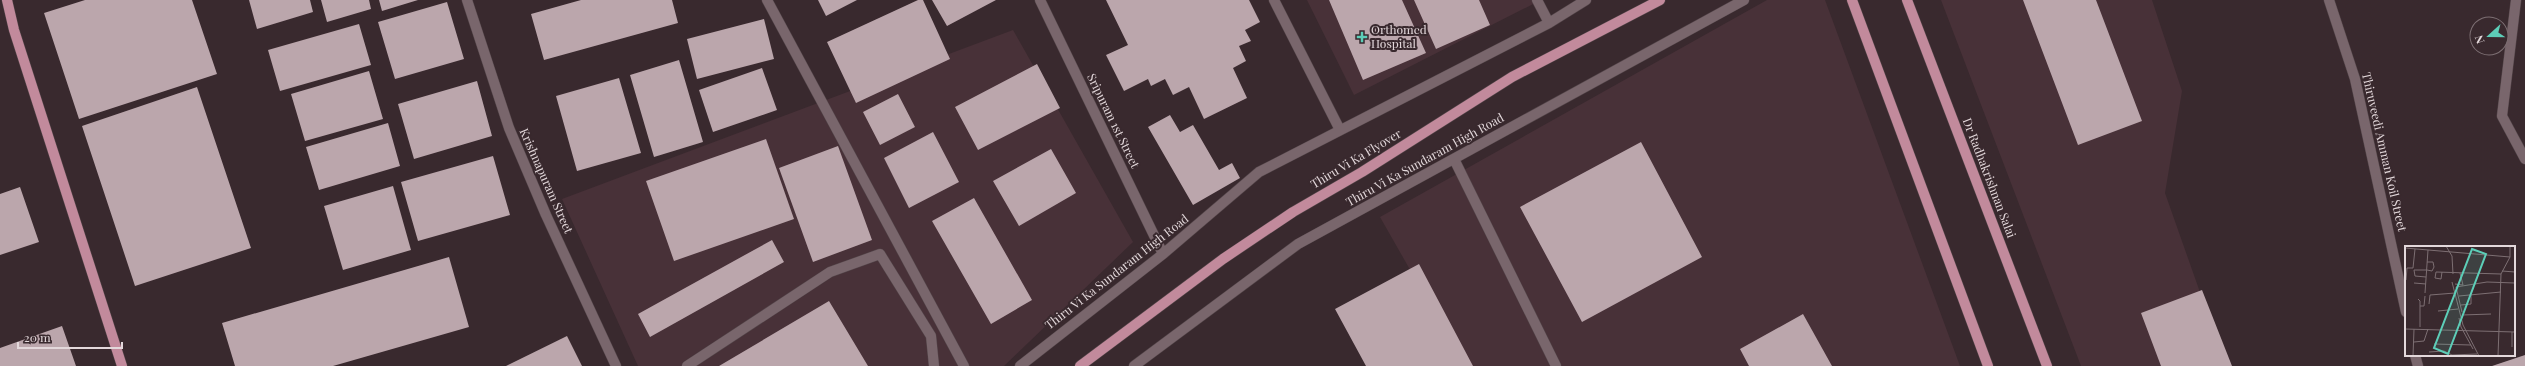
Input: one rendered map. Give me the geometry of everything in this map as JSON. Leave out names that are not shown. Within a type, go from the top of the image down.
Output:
[{"type":"main road","points":[[7,0],[14,30],[122,366]]},
{"type":"main road","name":"Thiru Vi Ka Flyover","points":[[1080,366],[1222,258],[1293,212],[1362,172],[1512,77],[1660,0]]},
{"type":"main road","points":[[1852,0],[1988,366]]},
{"type":"main road","name":"Dr Radhakrishnan Salai","points":[[1907,0],[2047,366]]},
{"type":"street","name":"Krishnapuram Street","points":[[467,0],[509,128],[546,215],[616,366]]},
{"type":"street","points":[[767,0],[964,366]]},
{"type":"street","name":"Sripuram 1st Street","points":[[1040,0],[1163,254]]},
{"type":"street","points":[[1274,0],[1340,130]]},
{"type":"street","points":[[1537,0],[1549,23]]},
{"type":"street","name":"Thiru Vi Ka Sundaram High Road","points":[[1020,366],[1163,254],[1258,172],[1549,23],[1586,0]]},
{"type":"street","name":"Thiru Vi Ka Sundaram High Road","points":[[1138,365],[1298,244],[1744,0]]},
{"type":"street","name":"Thiruveedi Amman Koil Street","points":[[2329,0],[2355,79],[2405,307]]},
{"type":"street","points":[[2516,0],[2502,116],[2525,159]]},
{"type":"street","points":[[1454,159],[1556,366]]},
{"type":"street","points":[[687,366],[830,272],[880,254],[931,336],[934,366]]},
{"type":"street","points":[[2415,356],[2418,366]]},
{"type":"shaded area","points":[[1307,0],[1541,0],[1354,95]]},
{"type":"shaded area","points":[[1767,0],[1825,0],[1960,366],[1465,366],[1380,217]]},
{"type":"shaded area","points":[[1941,0],[2152,0],[2182,91],[2165,193],[2226,366],[2081,366]]},
{"type":"shaded area","points":[[1013,30],[1133,242],[1004,366],[638,366],[562,199]]},
{"type":"building","points":[[85,0],[192,0],[217,74],[79,119],[44,13]]},
{"type":"building","points":[[249,0],[310,0],[313,12],[257,29]]},
{"type":"building","points":[[321,0],[369,0],[371,9],[327,22]]},
{"type":"building","points":[[379,0],[418,0],[382,11]]},
{"type":"building","points":[[581,0],[672,0],[678,23],[544,60],[531,14]]},
{"type":"building","points":[[818,0],[857,0],[826,16]]},
{"type":"building","points":[[918,0],[923,0],[950,59],[856,103],[827,42]]},
{"type":"building","points":[[932,0],[996,0],[947,26]]},
{"type":"building","points":[[1106,0],[1249,0],[1260,22],[1245,30],[1251,41],[1239,46],[1246,61],[1233,68],[1247,98],[1204,119],[1189,87],[1173,95],[1165,79],[1151,86],[1148,79],[1124,91],[1106,55],[1128,45]]},
{"type":"building","points":[[1329,0],[1402,0],[1426,53],[1363,80]]},
{"type":"building","points":[[1414,0],[1479,0],[1490,25],[1436,49]]},
{"type":"building","points":[[2023,0],[2096,0],[2142,121],[2078,145]]},
{"type":"building","points":[[447,2],[464,59],[395,79],[378,22]]},
{"type":"building","points":[[764,19],[774,59],[697,79],[687,39]]},
{"type":"building","points":[[359,24],[371,65],[280,91],[268,50]]},
{"type":"building","points":[[679,60],[703,142],[654,157],[630,75]]},
{"type":"building","points":[[1037,64],[1060,108],[978,150],[955,107]]},
{"type":"building","points":[[762,68],[777,110],[713,132],[699,90]]},
{"type":"building","points":[[369,71],[383,119],[305,141],[291,94]]},
{"type":"building","points":[[619,78],[641,153],[577,171],[556,96]]},
{"type":"building","points":[[477,81],[492,136],[414,159],[398,104]]},
{"type":"building","points":[[197,87],[251,248],[135,286],[82,126]]},
{"type":"building","points":[[898,94],[915,127],[880,145],[863,112]]},
{"type":"building","points":[[1170,115],[1180,132],[1193,125],[1219,170],[1232,163],[1240,178],[1193,205],[1148,127]]},
{"type":"building","points":[[388,123],[400,166],[319,190],[306,147]]},
{"type":"building","points":[[933,132],[959,182],[909,208],[884,158]]},
{"type":"building","points":[[766,139],[794,219],[674,261],[646,181]]},
{"type":"building","points":[[1641,142],[1702,257],[1582,322],[1520,207]]},
{"type":"building","points":[[838,146],[872,240],[813,262],[779,168]]},
{"type":"building","points":[[1051,149],[1076,193],[1019,226],[993,181]]},
{"type":"building","points":[[493,156],[510,215],[418,241],[401,182]]},
{"type":"building","points":[[393,186],[411,250],[343,270],[324,206]]},
{"type":"building","points":[[20,187],[39,242],[0,255],[0,194]]},
{"type":"building","points":[[974,198],[1032,300],[991,324],[932,221]]},
{"type":"building","points":[[772,240],[784,262],[650,337],[638,314]]},
{"type":"building","points":[[449,257],[469,327],[333,366],[235,366],[222,323]]},
{"type":"building","points":[[1419,264],[1473,366],[1366,366],[1335,309]]},
{"type":"building","points":[[2202,290],[2232,366],[2161,366],[2141,313]]},
{"type":"building","points":[[829,301],[868,366],[719,366]]},
{"type":"building","points":[[1803,314],[1832,366],[1749,366],[1740,349]]},
{"type":"building","points":[[62,326],[76,366],[0,366],[0,348]]},
{"type":"building","points":[[567,336],[582,366],[506,366]]},
{"type":"building","points":[[2525,355],[2525,366],[2492,366]]},
{"type":"place","name":"Orthomed Hospital","points":[[1362,37]]}]
